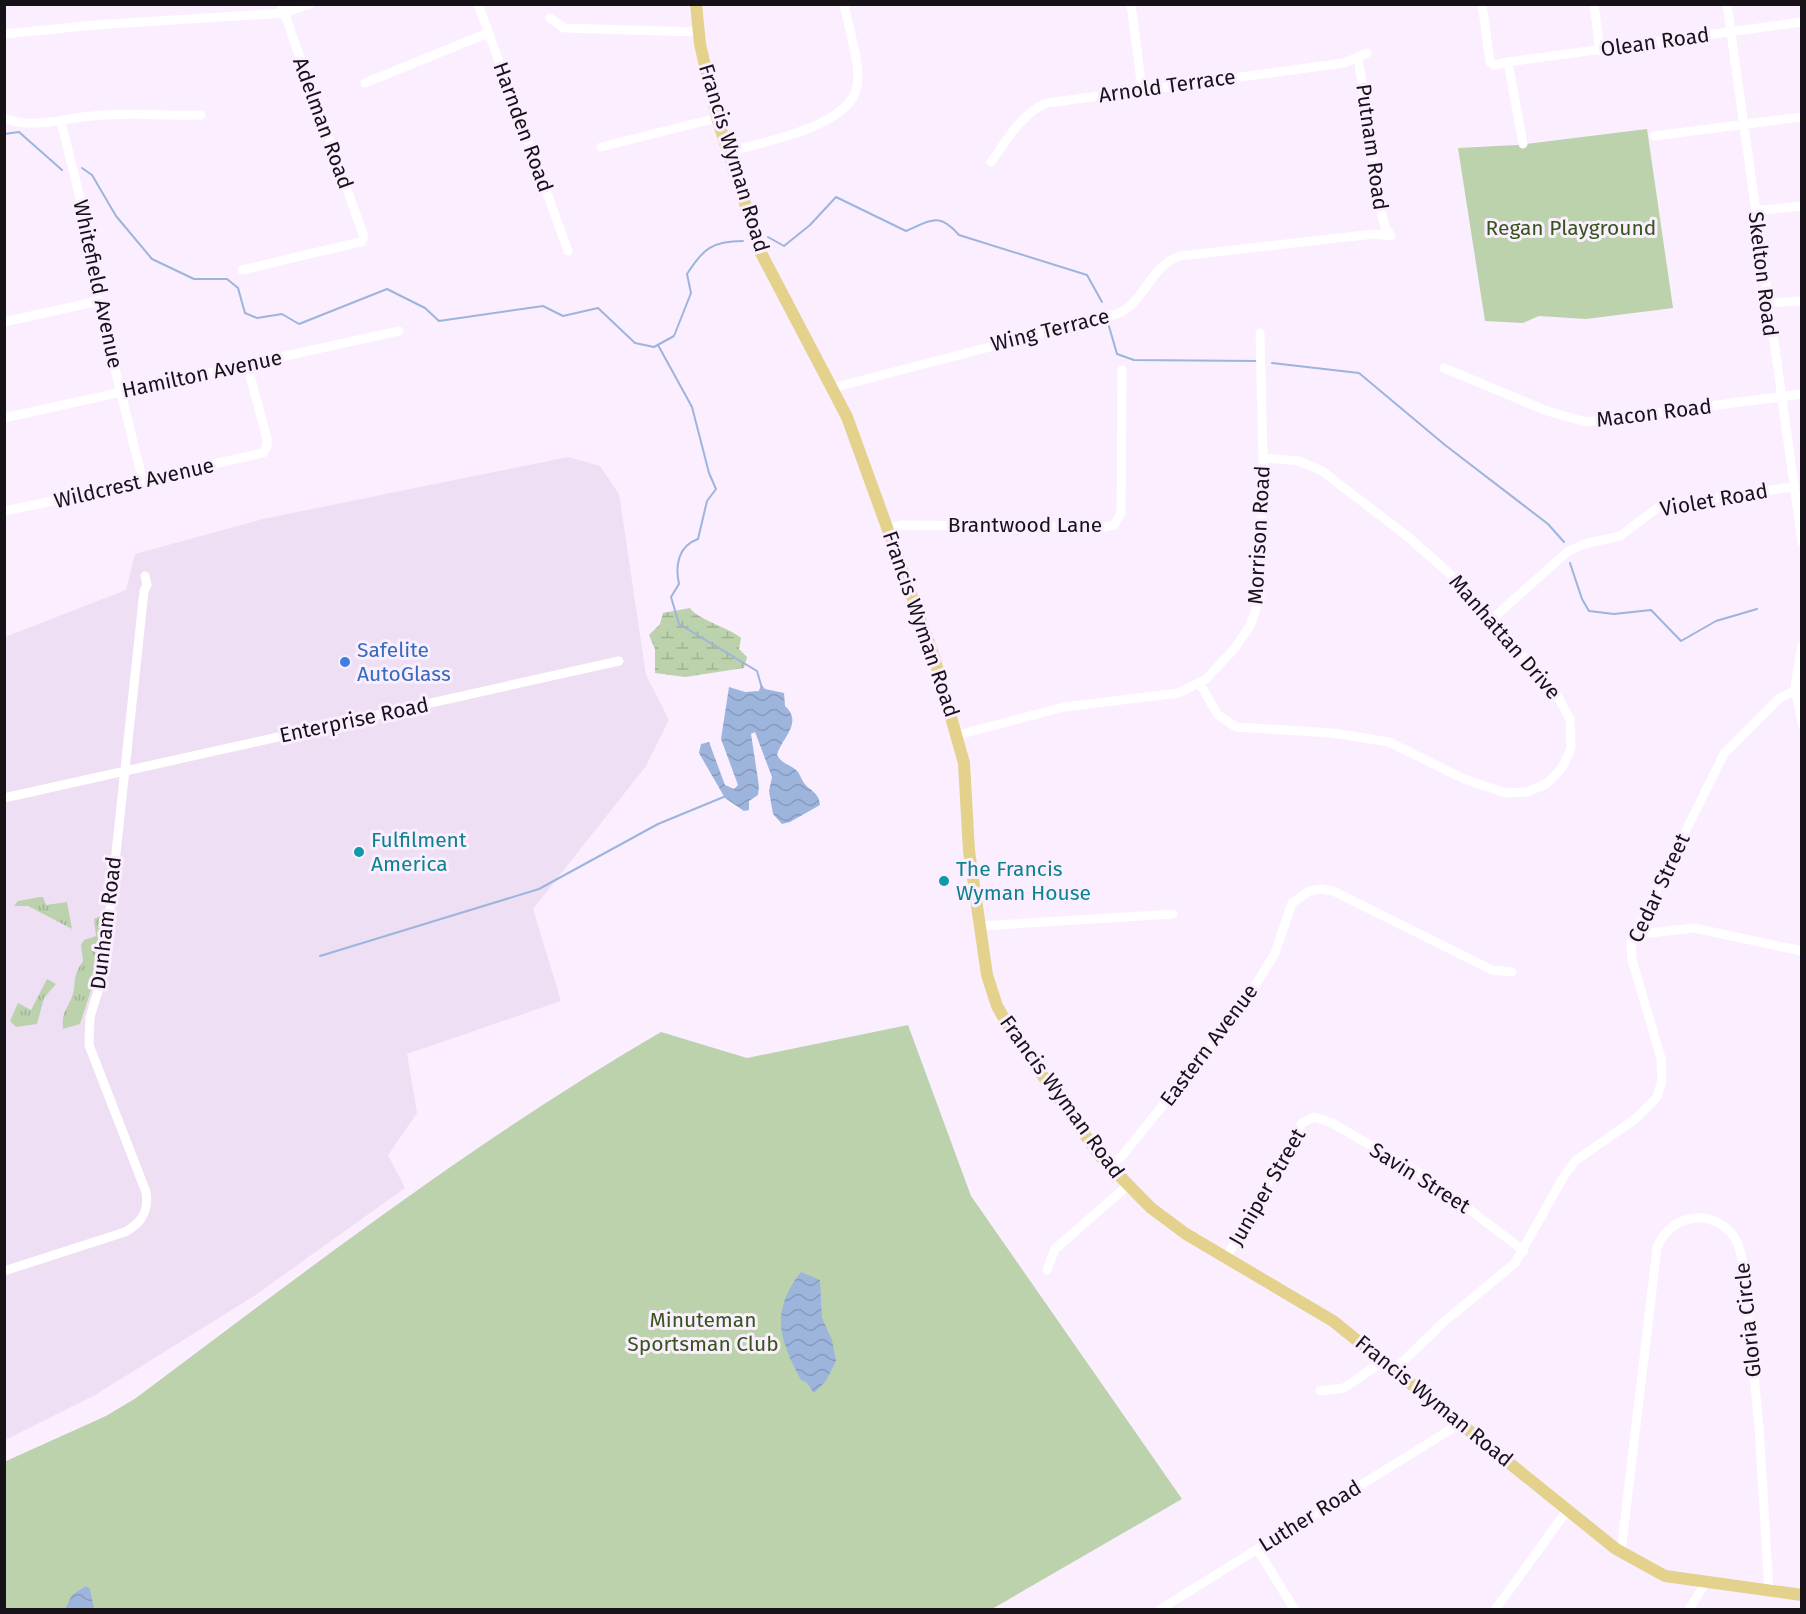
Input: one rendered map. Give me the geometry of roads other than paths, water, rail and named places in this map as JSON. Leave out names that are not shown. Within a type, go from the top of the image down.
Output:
[{"type":"main road","name":"Francis Wyman Road","points":[[696,4],[698,32],[717,117],[761,253],[832,388],[888,528],[934,657],[958,735],[965,770],[969,841],[987,975],[1001,1014],[1109,1166],[1127,1186],[1178,1229],[1324,1315],[1621,1552],[1665,1576],[1802,1595]]},
{"type":"street","points":[[4,34],[282,9],[310,4]]},
{"type":"street","name":"Harnden Road","points":[[477,4],[568,250]]},
{"type":"street","points":[[727,152],[816,126],[836,114],[852,98],[858,82],[844,4]]},
{"type":"street","points":[[1131,4],[1142,89]]},
{"type":"street","points":[[1482,4],[1490,62],[1494,65],[1508,62],[1523,144]]},
{"type":"street","points":[[1594,4],[1600,51]]},
{"type":"street","name":"Skelton Road","points":[[1727,4],[1802,542]]},
{"type":"street","name":"Adelman Road","points":[[242,270],[363,240],[364,233],[321,123],[282,9]]},
{"type":"street","points":[[550,18],[565,28],[698,32]]},
{"type":"street","name":"Olean Road","points":[[1508,62],[1600,51],[1802,21]]},
{"type":"street","points":[[365,83],[488,33]]},
{"type":"street","name":"Arnold Terrace","points":[[991,162],[1024,119],[1044,104],[1344,63],[1363,55]]},
{"type":"street","name":"Putnam Road","points":[[1363,55],[1381,211],[1385,227],[1391,236]]},
{"type":"street","points":[[4,118],[25,124],[60,122],[91,116],[201,115]]},
{"type":"street","points":[[601,147],[717,117]]},
{"type":"street","points":[[1654,136],[1802,117]]},
{"type":"street","name":"Whitefield Avenue","points":[[60,122],[83,207],[99,301],[143,482]]},
{"type":"street","points":[[1755,211],[1802,206]]},
{"type":"street","name":"Wing Terrace","points":[[832,388],[1117,314],[1137,300],[1160,267],[1180,256],[1374,234],[1391,236]]},
{"type":"street","points":[[4,322],[99,301]]},
{"type":"street","points":[[1767,303],[1802,301]]},
{"type":"street","name":"Hamilton Avenue","points":[[4,418],[399,331]]},
{"type":"street","name":"Morrison Road","points":[[958,735],[1054,709],[1179,693],[1200,684],[1235,648],[1250,626],[1257,609],[1262,572],[1263,458],[1260,333]]},
{"type":"street","name":"Wildcrest Avenue","points":[[4,511],[143,482],[263,453],[267,446],[267,439],[247,364]]},
{"type":"street","name":"Macon Road","points":[[1444,368],[1547,411],[1586,422],[1802,394]]},
{"type":"street","name":"Brantwood Lane","points":[[888,528],[903,525],[1106,527],[1114,525],[1121,513],[1122,370]]},
{"type":"street","name":"Manhattan Drive","points":[[1200,684],[1218,716],[1236,727],[1377,739],[1398,746],[1464,779],[1512,794],[1527,792],[1550,782],[1562,768],[1571,748],[1572,728],[1566,711],[1550,685],[1469,592],[1421,547],[1327,475],[1299,461],[1263,458]]},
{"type":"street","name":"Violet Road","points":[[1492,619],[1567,552],[1584,544],[1620,536],[1660,506],[1793,487]]},
{"type":"street","name":"Dunham Road","points":[[4,1271],[125,1232],[140,1221],[148,1204],[146,1192],[93,1058],[88,1034],[90,1017],[103,975],[144,591],[147,585],[145,576]]},
{"type":"street","points":[[1802,646],[1796,690],[1802,724]]},
{"type":"street","name":"Enterprise Road","points":[[4,798],[619,661]]},
{"type":"street","name":"Cedar Street","points":[[1394,1370],[1445,1321],[1507,1272],[1524,1251],[1569,1168],[1590,1149],[1643,1112],[1659,1093],[1662,1076],[1659,1050],[1630,945],[1724,754],[1780,698],[1796,690]]},
{"type":"street","name":"Eastern Avenue","points":[[1109,1166],[1122,1156],[1242,1007],[1278,946],[1289,909],[1303,894],[1321,889],[1333,891],[1492,970],[1512,972]]},
{"type":"street","points":[[980,926],[1173,914]]},
{"type":"street","points":[[1636,929],[1650,933],[1694,928],[1802,951]]},
{"type":"street","name":"Savin Street","points":[[1310,1118],[1316,1117],[1332,1124],[1429,1179],[1524,1251]]},
{"type":"street","name":"Juniper Street","points":[[1226,1258],[1302,1123],[1310,1118]]},
{"type":"street","points":[[1047,1270],[1056,1249],[1127,1186]]},
{"type":"street","name":"Gloria Circle","points":[[1621,1552],[1657,1248],[1664,1234],[1678,1223],[1694,1217],[1711,1220],[1731,1233],[1739,1246],[1743,1262],[1759,1427],[1769,1591]]},
{"type":"street","points":[[1320,1391],[1342,1389],[1383,1361]]},
{"type":"street","name":"Luther Road","points":[[1159,1610],[1461,1423]]},
{"type":"street","points":[[1495,1610],[1568,1509]]},
{"type":"street","points":[[1257,1549],[1295,1610]]},
{"type":"street","points":[[1689,1610],[1705,1583]]},
{"type":"water","points":[[761,684],[765,689],[784,693],[785,706],[792,718],[790,731],[777,755],[797,771],[804,783],[816,794],[820,805],[782,824],[773,814],[769,791],[772,777],[755,732],[751,734],[759,786],[758,795],[749,801],[749,810],[744,811],[725,798],[699,753],[701,744],[709,742],[725,785],[734,789],[738,785],[721,739],[729,687],[745,692],[759,691]]},
{"type":"water","points":[[801,1272],[820,1280],[822,1318],[832,1340],[836,1361],[826,1381],[814,1393],[806,1382],[801,1380],[794,1366],[783,1339],[781,1326],[781,1314],[785,1301]]},
{"type":"water","points":[[86,1586],[90,1589],[94,1609],[65,1609],[72,1595]]},
{"type":"waterway","points":[[4,134],[19,132],[62,170]]},
{"type":"waterway","points":[[82,168],[92,175],[116,216],[152,259],[194,279],[227,279],[238,288],[245,313],[257,318],[282,314],[299,324],[387,289],[425,308],[439,321],[543,306],[563,316],[598,308],[635,343],[654,347],[674,336],[691,293],[687,274],[698,258],[716,245],[743,241]]},
{"type":"waterway","points":[[768,237],[784,246],[810,225],[836,197],[906,231],[929,221],[940,221],[946,223],[959,235],[1087,275],[1102,302]]},
{"type":"waterway","points":[[1108,323],[1117,354],[1134,360],[1257,361]]},
{"type":"waterway","points":[[658,345],[692,407],[709,473],[716,489],[707,501],[698,539],[686,546],[679,557],[677,570],[679,584],[671,597],[679,624],[757,671],[761,685]]},
{"type":"waterway","points":[[1272,363],[1359,373],[1445,445],[1548,524],[1564,542]]},
{"type":"waterway","points":[[1570,563],[1582,599],[1589,611],[1614,614],[1651,610],[1681,641],[1716,621],[1757,609]]},
{"type":"waterway","points":[[320,956],[539,889],[658,824],[726,796]]},
{"type":"place","name":"Safelite AutoGlass","points":[[345,662]]},
{"type":"place","name":"Fulfilment America","points":[[359,852]]},
{"type":"place","name":"The Francis Wyman House","points":[[944,881]]},
{"type":"park label","name":"Regan Playground","points":[[1571,228]]},
{"type":"park label","name":"Minuteman Sportsman Club","points":[[703,1332]]}]
